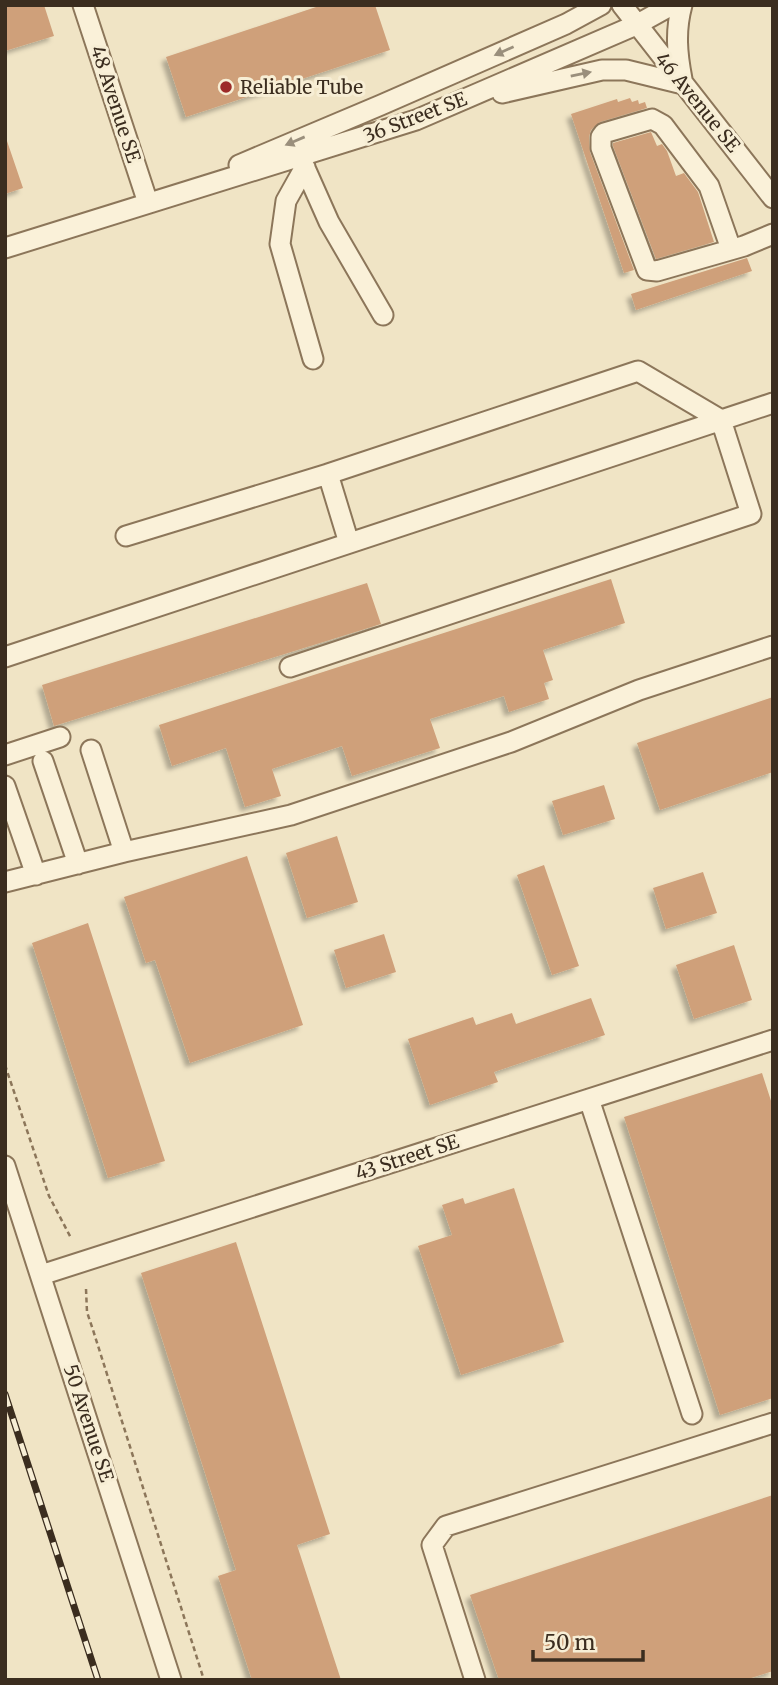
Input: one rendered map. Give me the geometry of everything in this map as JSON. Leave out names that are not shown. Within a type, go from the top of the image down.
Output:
[{"type":"street","name":"48 Avenue SE","points":[[83,5],[148,203]]},
{"type":"street","points":[[566,23],[576,5]]},
{"type":"street","name":"36 Street SE","points":[[148,203],[382,105],[601,5]]},
{"type":"street","name":"46 Avenue SE","points":[[622,5],[773,198]]},
{"type":"street","name":"36 Street SE","points":[[5,248],[148,203],[303,162],[466,99],[636,25],[672,5]]},
{"type":"street","points":[[466,99],[602,70],[626,70],[683,84],[677,57],[676,26],[682,5]]},
{"type":"street","points":[[731,249],[709,186],[663,125],[657,120],[644,120],[604,133],[601,137],[601,148],[644,266],[648,270],[657,271],[731,249],[773,234]]},
{"type":"street","points":[[303,162],[329,222],[383,315]]},
{"type":"street","points":[[303,162],[286,201],[280,244],[313,359]]},
{"type":"street","points":[[126,536],[328,474],[638,371],[721,420],[751,514],[289,667]]},
{"type":"street","points":[[5,657],[773,403]]},
{"type":"street","points":[[328,474],[349,543]]},
{"type":"street","points":[[5,882],[291,815],[511,742],[639,690],[773,646]]},
{"type":"street","points":[[5,755],[60,737]]},
{"type":"street","points":[[91,750],[124,852]]},
{"type":"street","points":[[43,761],[78,864]]},
{"type":"street","points":[[5,786],[36,875]]},
{"type":"street","name":"43 Street SE","points":[[41,1275],[773,1040]]},
{"type":"street","points":[[589,1099],[692,1414]]},
{"type":"street","name":"50 Avenue SE","points":[[5,1166],[171,1680]]},
{"type":"street","points":[[475,1680],[432,1545],[446,1526],[773,1423]]},
{"type":"path","points":[[5,1065],[48,1196],[71,1238]]},
{"type":"path","points":[[86,1289],[87,1312],[204,1680]]},
{"type":"building","points":[[5,5],[44,5],[54,36],[5,51]]},
{"type":"building","name":"Reliable Tube","points":[[322,5],[375,5],[390,50],[186,117],[166,57]]},
{"type":"building","points":[[630,98],[632,102],[638,100],[639,104],[645,102],[647,108],[600,122],[591,130],[589,137],[590,152],[634,270],[624,273],[571,114],[617,99],[618,102]]},
{"type":"building","points":[[651,132],[657,146],[662,144],[667,151],[676,176],[684,173],[698,192],[714,242],[656,259],[613,146],[613,143]]},
{"type":"building","points":[[7,141],[23,188],[5,194],[5,142]]},
{"type":"building","points":[[747,258],[752,271],[636,310],[631,294]]},
{"type":"building","points":[[611,579],[625,623],[543,650],[553,680],[544,683],[549,699],[509,712],[504,696],[430,719],[440,748],[352,776],[342,746],[272,769],[281,796],[245,807],[226,748],[172,766],[159,725]]},
{"type":"building","points":[[367,583],[381,624],[54,726],[42,685]]},
{"type":"building","points":[[773,697],[773,772],[660,810],[637,743]]},
{"type":"building","points":[[604,785],[615,819],[563,835],[552,801]]},
{"type":"building","points":[[337,836],[358,902],[307,918],[286,853]]},
{"type":"building","points":[[247,856],[303,1025],[190,1063],[155,960],[146,963],[124,897]]},
{"type":"building","points":[[544,865],[579,966],[552,975],[517,875]]},
{"type":"building","points":[[703,872],[717,913],[666,929],[653,888]]},
{"type":"building","points":[[88,923],[165,1161],[108,1178],[32,943]]},
{"type":"building","points":[[384,934],[396,972],[346,988],[334,950]]},
{"type":"building","points":[[734,945],[752,1000],[694,1019],[676,965]]},
{"type":"building","points":[[591,998],[605,1035],[494,1072],[498,1082],[430,1105],[408,1039],[473,1017],[476,1025],[512,1013],[516,1024]]},
{"type":"building","points":[[762,1073],[773,1107],[773,1398],[720,1415],[624,1117]]},
{"type":"building","points":[[514,1188],[564,1342],[461,1375],[418,1246],[452,1235],[442,1205],[463,1198],[465,1204]]},
{"type":"building","points":[[236,1242],[330,1534],[297,1545],[341,1680],[252,1680],[218,1576],[236,1570],[141,1273]]},
{"type":"building","points":[[773,1495],[773,1671],[745,1680],[499,1680],[470,1595]]},
{"type":"railway","points":[[5,1394],[98,1680]]},
{"type":"place","name":"Reliable Tube","points":[[226,87]]}]
